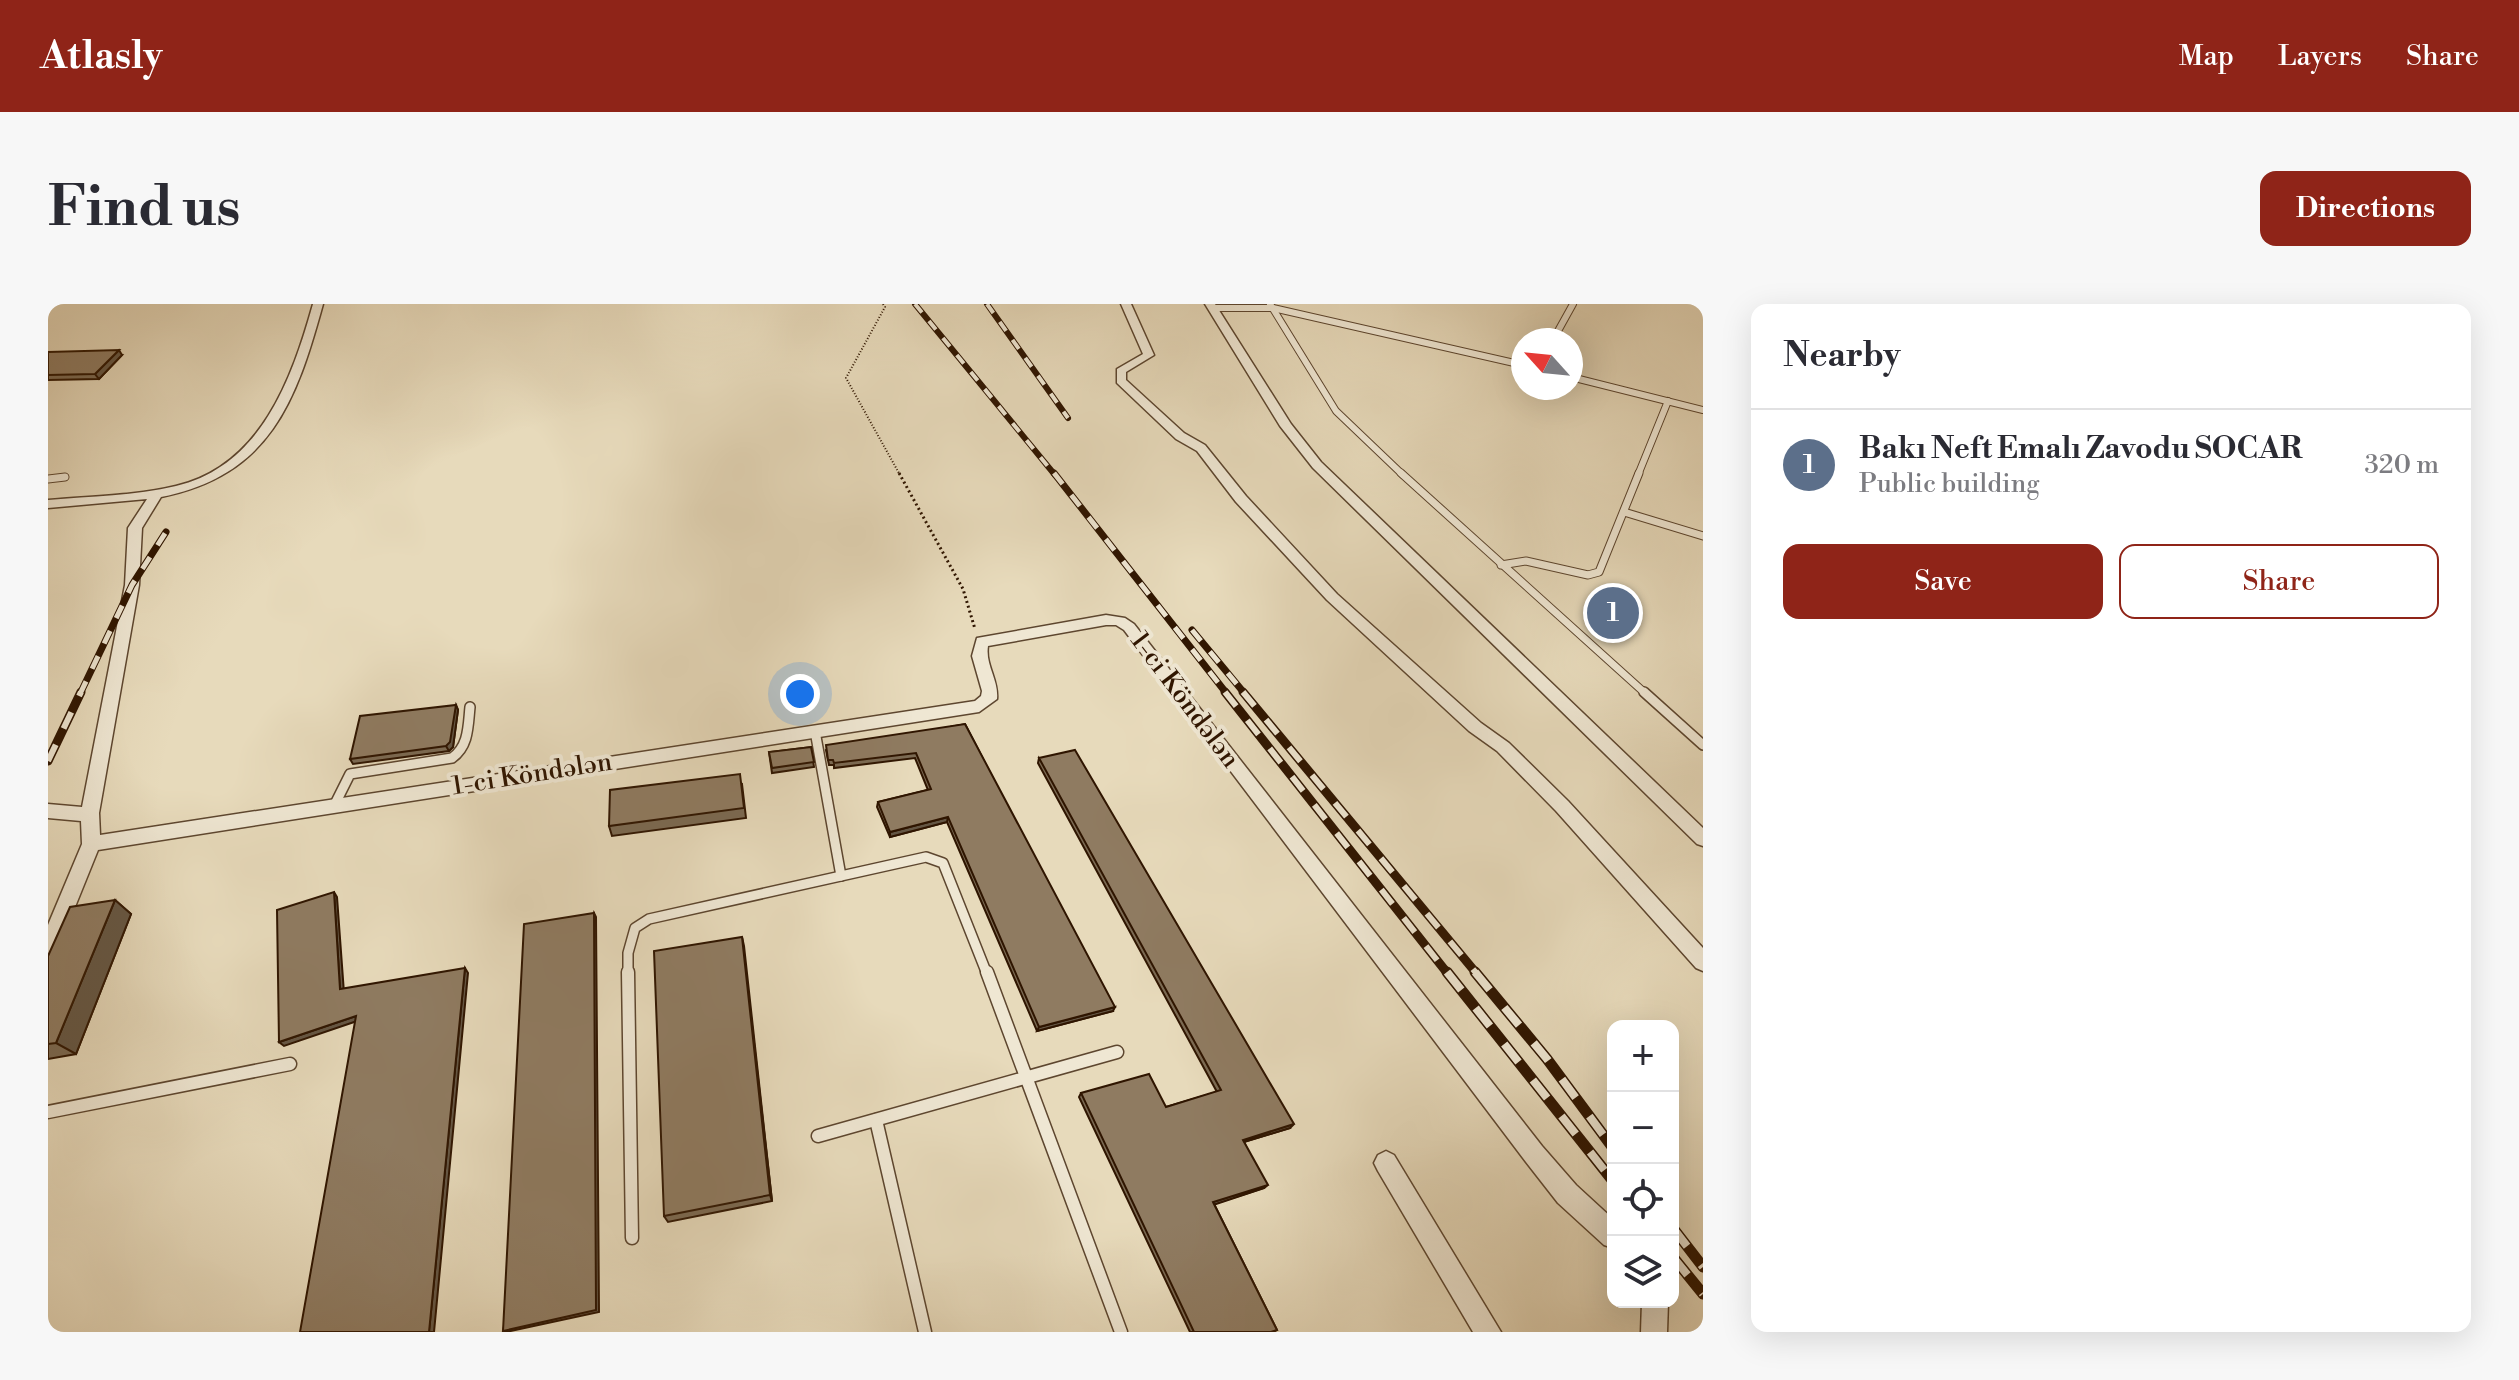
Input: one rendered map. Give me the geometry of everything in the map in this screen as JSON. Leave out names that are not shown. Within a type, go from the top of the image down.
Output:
[{"type":"street","points":[[48,504],[157,493],[197,485],[224,470],[253,446],[283,402],[318,304]]},
{"type":"street","points":[[1126,304],[1149,355],[1121,371],[1121,381],[1180,436],[1201,448],[1241,499],[1332,597],[1475,727],[1503,747],[1562,806],[1703,962]]},
{"type":"street","points":[[1211,306],[1293,435],[1317,465],[1703,839]]},
{"type":"street","points":[[48,949],[91,844],[90,813],[132,585],[135,528],[157,493]]},
{"type":"street","name":"1-ci Köndələn","points":[[91,844],[979,706],[989,699],[991,693],[979,658],[978,649],[982,642],[1106,620],[1120,621],[1129,627],[1534,1154],[1567,1194],[1607,1231]]},
{"type":"street","points":[[48,811],[71,815],[90,813]]},
{"type":"street","points":[[1386,1163],[1488,1332]]},
{"type":"street","points":[[1654,1332],[1655,1308]]},
{"type":"lane","points":[[1211,306],[1284,304]]},
{"type":"lane","points":[[1560,328],[1573,304]]},
{"type":"lane","points":[[1271,306],[1511,362]]},
{"type":"lane","points":[[1271,306],[1336,411],[1501,565],[1703,745]]},
{"type":"lane","points":[[1583,380],[1703,410]]},
{"type":"lane","points":[[1501,565],[1526,561],[1588,575],[1599,572],[1668,401]]},
{"type":"lane","points":[[48,479],[65,477]]},
{"type":"lane","points":[[1624,512],[1703,536]]},
{"type":"lane","points":[[335,804],[350,774],[461,754],[465,747],[470,707]]},
{"type":"lane","points":[[815,731],[841,876]]},
{"type":"lane","points":[[632,1238],[628,953],[635,928],[649,919],[926,857],[943,863],[1121,1332]]},
{"type":"lane","points":[[818,1136],[1117,1052]]},
{"type":"lane","points":[[48,1112],[290,1064]]},
{"type":"lane","points":[[876,1120],[925,1332]]},
{"type":"path","points":[[883,304],[885,307],[846,378],[963,589],[971,624],[982,642]]},
{"type":"building","points":[[119,350],[95,374],[48,375],[48,352]]},
{"type":"building","points":[[456,705],[450,742],[446,746],[350,759],[360,716]]},
{"type":"building","points":[[965,724],[1115,1007],[1039,1027],[948,817],[890,832],[878,802],[931,789],[916,753],[834,763],[828,760],[826,745]]},
{"type":"building","points":[[811,747],[814,762],[772,768],[769,752]]},
{"type":"building","points":[[1075,750],[1294,1124],[1243,1140],[1268,1185],[1213,1202],[1277,1330],[1194,1332],[1081,1093],[1149,1074],[1166,1107],[1221,1090],[1039,758]]},
{"type":"building","points":[[740,774],[744,808],[609,826],[610,790]]},
{"type":"building","points":[[334,892],[340,989],[465,968],[429,1332],[300,1332],[356,1016],[279,1042],[277,910]]},
{"type":"building","points":[[115,900],[56,1043],[48,1044],[48,956],[70,907]]},
{"type":"building","points":[[594,913],[596,1310],[503,1331],[524,924]]},
{"type":"building","points":[[742,937],[770,1195],[664,1216],[654,951]]},
{"type":"railway","points":[[915,304],[1055,475]]},
{"type":"railway","points":[[987,304],[1068,418]]},
{"type":"railway","points":[[1054,473],[1227,694]]},
{"type":"railway","points":[[80,694],[132,585],[166,532]]},
{"type":"railway","points":[[1192,630],[1245,694]]},
{"type":"railway","points":[[48,761],[81,692]]},
{"type":"railway","points":[[1225,692],[1448,974]]},
{"type":"railway","points":[[1243,692],[1477,974]]},
{"type":"railway","points":[[1447,972],[1607,1173]]},
{"type":"railway","points":[[1475,972],[1547,1059],[1607,1140]]},
{"type":"railway","points":[[1679,1236],[1703,1267]]},
{"type":"railway","points":[[1679,1264],[1703,1294]]},
{"type":"place","name":"Bakı Neft Emalı Zavodu SOCAR","points":[[1613,613]]}]
